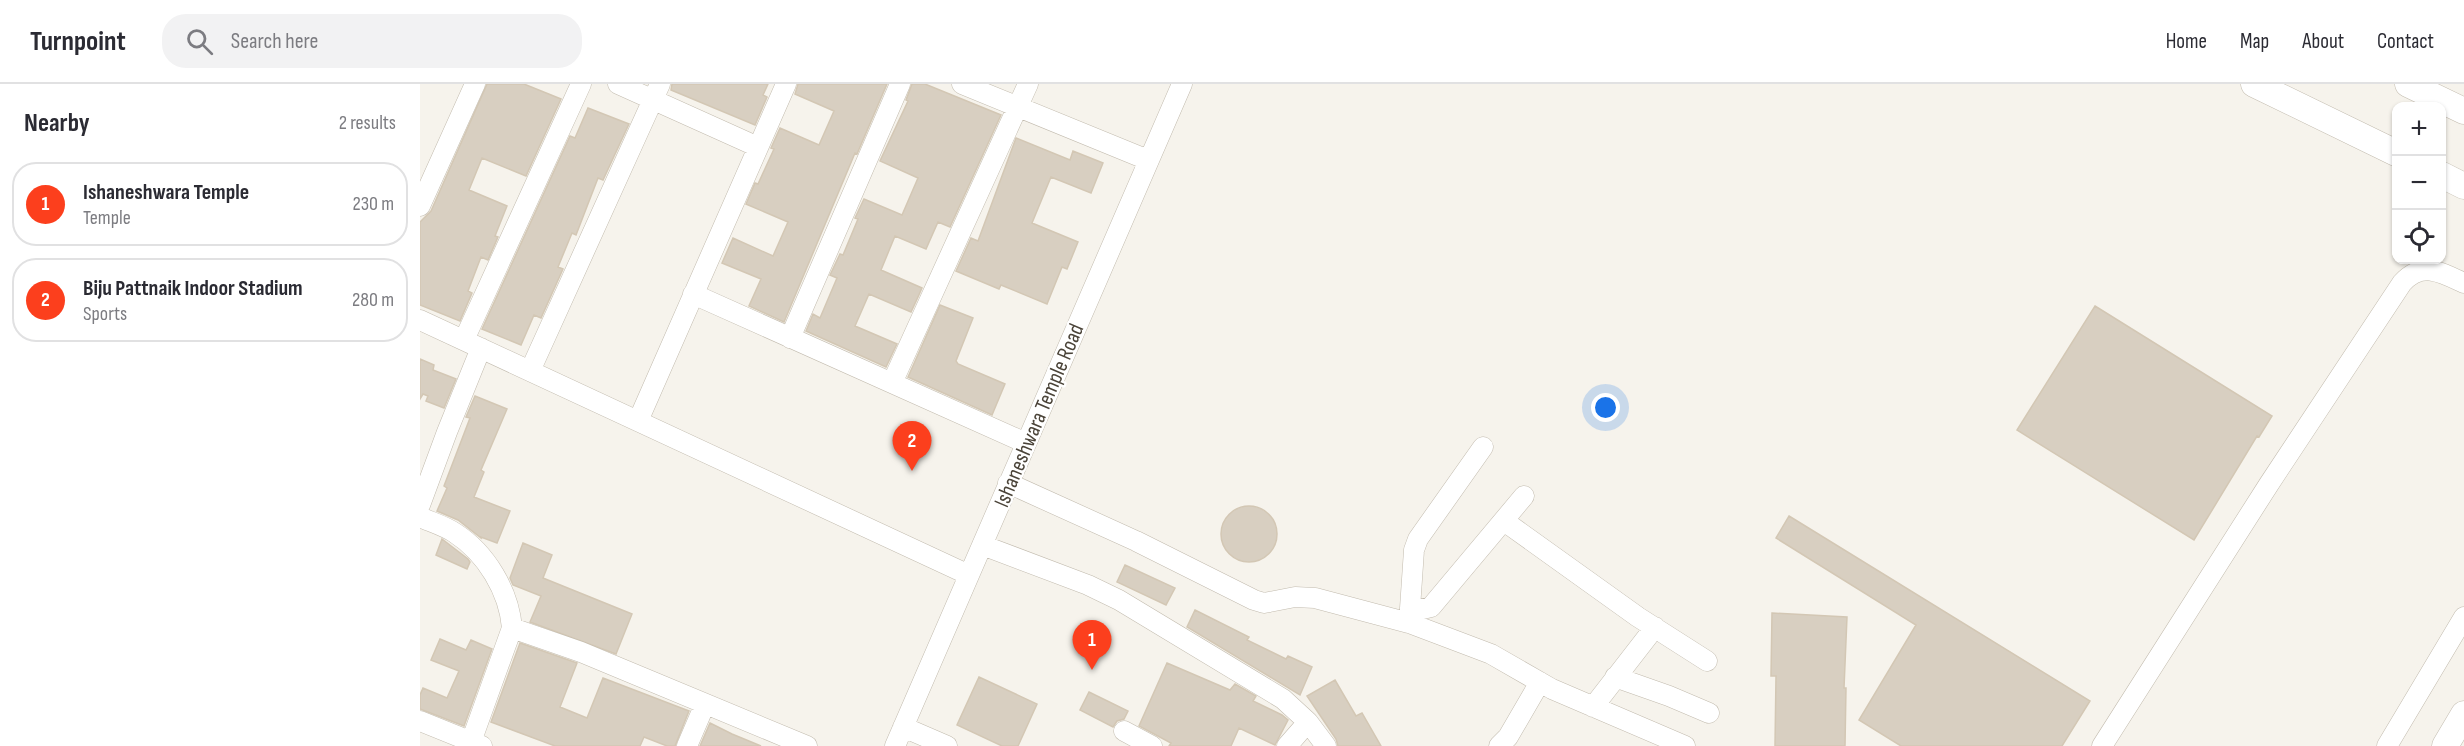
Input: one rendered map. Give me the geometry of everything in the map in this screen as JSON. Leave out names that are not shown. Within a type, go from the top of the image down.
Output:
[{"type":"street","points":[[420,206],[476,84]]},
{"type":"street","points":[[420,505],[472,344],[581,84]]},
{"type":"street","points":[[618,84],[657,92],[758,147]]},
{"type":"street","points":[[638,421],[786,84]]},
{"type":"street","points":[[790,338],[900,84]]},
{"type":"street","points":[[962,84],[1148,160]]},
{"type":"street","points":[[892,383],[1028,84]]},
{"type":"street","name":"Ishaneshwara Temple Road","points":[[895,746],[1182,84]]},
{"type":"street","points":[[2254,84],[2392,151]]},
{"type":"street","points":[[2408,84],[2464,111]]},
{"type":"street","points":[[530,371],[657,92]]},
{"type":"street","points":[[2446,177],[2464,186]]},
{"type":"street","points":[[2102,746],[2269,484],[2402,283],[2411,272],[2424,270],[2439,272],[2464,283]]},
{"type":"street","points":[[693,294],[1026,443]]},
{"type":"street","points":[[421,323],[472,344],[969,575]]},
{"type":"street","points":[[1409,618],[1414,550],[1418,539],[1483,447]]},
{"type":"street","points":[[1008,483],[1136,541],[1254,600],[1264,603],[1295,597],[1315,598],[1409,618],[1491,654],[1540,682],[1593,707],[1685,746]]},
{"type":"street","points":[[1409,618],[1431,607],[1524,496]]},
{"type":"street","points":[[420,517],[453,531],[479,554],[505,596],[511,611],[512,628],[477,744],[420,721]]},
{"type":"street","points":[[1504,521],[1707,661]]},
{"type":"street","points":[[982,545],[1088,585],[1119,600],[1283,699],[1308,722],[1326,746]]},
{"type":"street","points":[[2387,746],[2464,617]]},
{"type":"street","points":[[1593,707],[1655,627]]},
{"type":"street","points":[[512,628],[581,652],[807,746]]},
{"type":"street","points":[[1615,677],[1709,713]]},
{"type":"street","points":[[1506,743],[1540,682]]},
{"type":"street","points":[[687,746],[705,704]]},
{"type":"street","points":[[2445,746],[2464,714]]},
{"type":"street","points":[[1287,746],[1308,722]]},
{"type":"street","points":[[903,727],[946,746]]},
{"type":"street","points":[[1124,731],[1152,746]]},
{"type":"building","points":[[487,84],[524,84],[561,99],[526,176],[482,158],[469,190],[507,206],[488,260],[481,257],[468,291],[472,293],[460,321],[420,305],[420,222],[431,211]]},
{"type":"building","points":[[672,84],[768,84],[763,95],[767,97],[755,125],[671,90]]},
{"type":"building","points":[[798,84],[887,84],[857,154],[855,153],[784,322],[749,306],[761,279],[722,263],[733,238],[773,256],[788,222],[746,204],[774,149],[771,148],[780,128],[819,145],[834,111],[795,94]]},
{"type":"building","points":[[912,84],[925,84],[1001,115],[950,227],[938,222],[926,249],[895,236],[881,270],[922,288],[911,312],[869,294],[855,326],[897,344],[886,367],[806,331],[813,314],[820,318],[837,278],[830,275],[840,254],[843,255],[864,199],[902,215],[918,178],[880,161],[908,101],[906,100]]},
{"type":"building","points":[[588,108],[629,124],[603,180],[598,178],[576,235],[572,233],[558,267],[563,269],[541,318],[534,315],[521,345],[482,329],[570,136],[575,138]]},
{"type":"building","points":[[1016,138],[1070,160],[1073,151],[1103,163],[1091,193],[1051,177],[1032,223],[1078,242],[1067,269],[1062,267],[1047,304],[1001,285],[999,289],[956,271],[971,238],[978,241]]},
{"type":"building","points":[[940,305],[973,318],[956,361],[958,364],[1005,384],[992,415],[908,377]]},
{"type":"building","points":[[2095,306],[2272,416],[2259,437],[2257,436],[2194,540],[2017,430]]},
{"type":"building","points":[[420,359],[434,365],[433,370],[456,379],[444,408],[426,401],[428,396],[423,394],[420,399]]},
{"type":"building","points":[[475,396],[507,409],[481,470],[484,472],[474,497],[510,511],[497,543],[481,538],[458,520],[437,511],[447,488],[444,486],[470,418],[466,417]]},
{"type":"building","points":[[1244,506],[1254,506],[1269,514],[1275,523],[1277,534],[1275,545],[1269,554],[1254,562],[1244,562],[1233,557],[1226,550],[1221,539],[1221,529],[1226,518],[1233,511]]},
{"type":"building","points":[[1789,516],[2090,701],[2062,746],[1901,746],[1859,720],[1916,625],[1776,538]]},
{"type":"building","points":[[442,539],[468,559],[470,562],[467,569],[436,555]]},
{"type":"building","points":[[523,543],[552,555],[543,578],[632,614],[616,654],[530,622],[541,596],[513,585],[510,578]]},
{"type":"building","points":[[1125,565],[1175,588],[1166,605],[1117,582]]},
{"type":"building","points":[[1195,610],[1249,637],[1247,640],[1286,659],[1288,656],[1312,667],[1300,695],[1187,627]]},
{"type":"building","points":[[1772,613],[1847,617],[1844,688],[1846,688],[1845,746],[1775,746],[1776,676],[1771,676]]},
{"type":"building","points":[[440,639],[466,650],[471,640],[492,649],[464,726],[420,709],[420,695],[423,688],[447,698],[459,671],[431,660]]},
{"type":"building","points":[[520,643],[577,663],[560,707],[587,718],[603,678],[689,711],[675,746],[667,746],[644,737],[640,746],[555,746],[491,722]]},
{"type":"building","points":[[1167,663],[1230,690],[1235,684],[1256,696],[1253,701],[1282,715],[1288,720],[1275,745],[1239,728],[1231,746],[1169,746],[1171,743],[1139,726]]},
{"type":"building","points":[[979,677],[1037,704],[1018,746],[1002,746],[957,725]]},
{"type":"building","points":[[1335,680],[1356,716],[1362,713],[1381,746],[1338,746],[1336,739],[1307,696]]},
{"type":"building","points":[[1089,692],[1128,711],[1124,719],[1117,721],[1113,727],[1080,710]]},
{"type":"building","points":[[710,723],[732,734],[761,746],[700,746]]},
{"type":"place","name":"Biju Pattnaik Indoor Stadium","points":[[912,471]]},
{"type":"place","name":"Ishaneshwara Temple","points":[[1092,670]]}]
